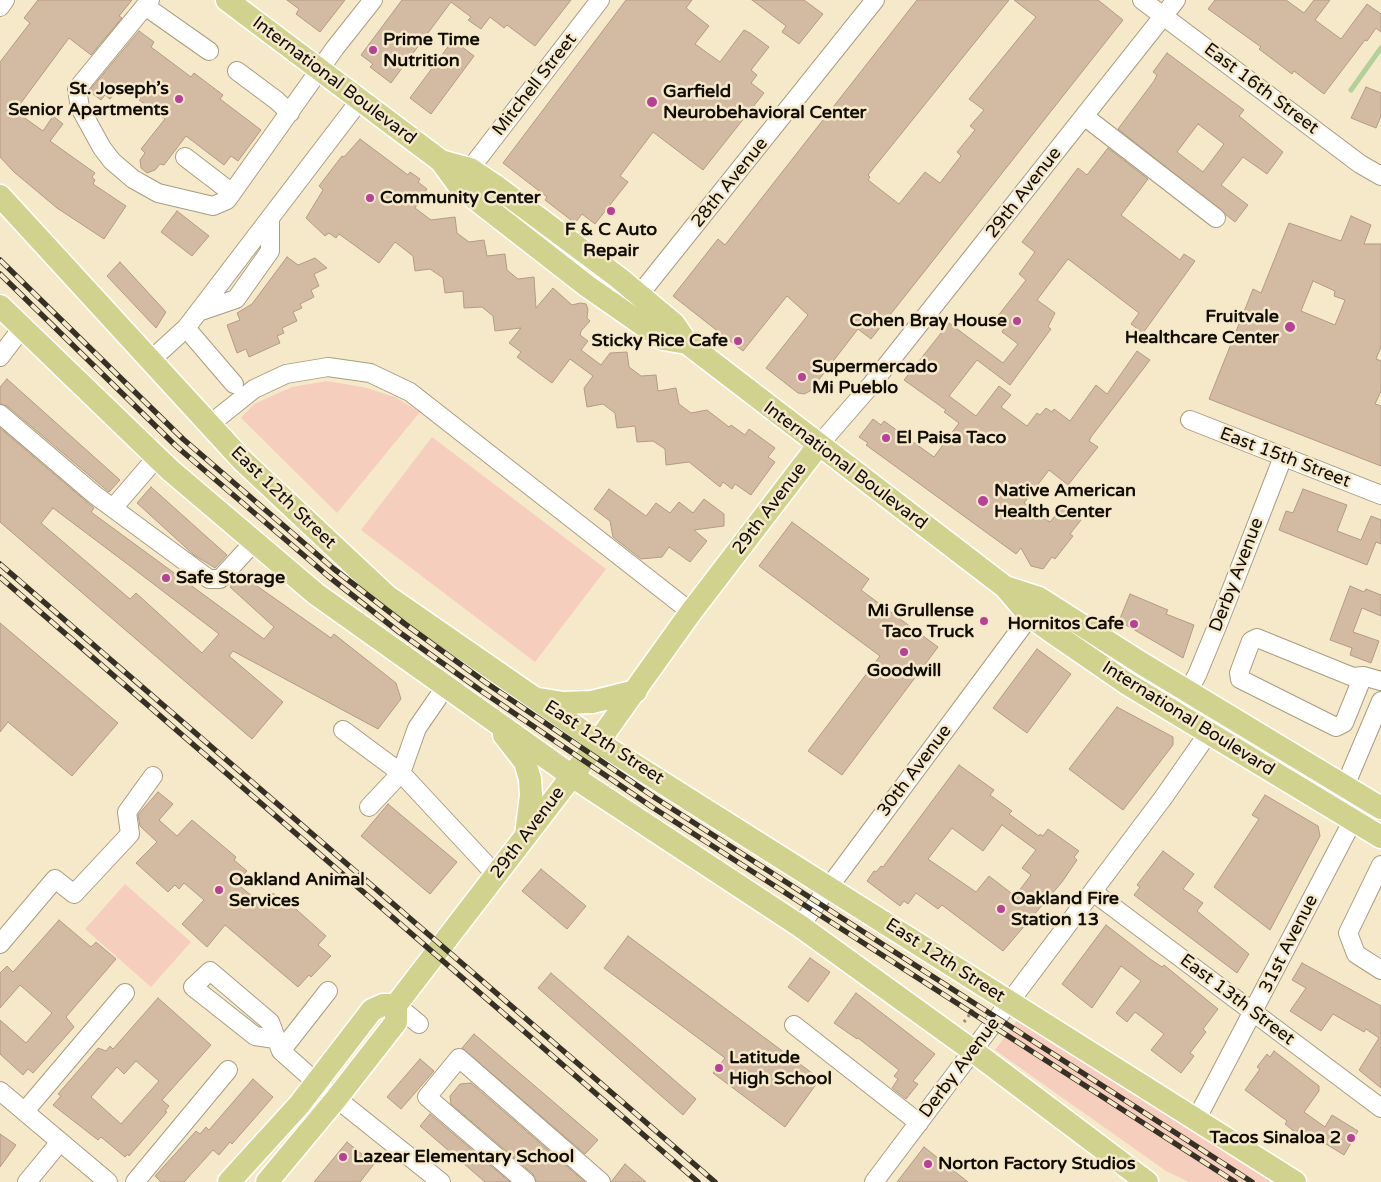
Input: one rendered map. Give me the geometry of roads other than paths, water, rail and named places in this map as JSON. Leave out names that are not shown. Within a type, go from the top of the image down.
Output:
[{"type":"main road","name":"International Boulevard","points":[[227,0],[441,161],[460,186],[604,298],[663,339],[686,343]]},
{"type":"main road","name":"International Boulevard","points":[[441,161],[470,169],[567,238],[674,324],[686,343],[818,446],[1005,587],[1030,616],[1126,683],[1381,837]]},
{"type":"main road","name":"East 12th Street","points":[[0,196],[243,461],[387,596],[598,742],[830,886],[1295,1182]]},
{"type":"main road","points":[[0,306],[157,457],[316,594],[572,776],[800,926],[973,1050],[1147,1182]]},
{"type":"main road","name":"29th Avenue","points":[[267,1182],[336,1099],[396,1022],[396,1005],[598,742],[691,612],[818,446]]},
{"type":"main road","name":"International Boulevard","points":[[1005,587],[1039,598],[1381,808]]},
{"type":"main road","points":[[535,698],[563,703],[592,702],[636,691]]},
{"type":"main road","points":[[492,718],[525,762],[530,779],[531,795],[525,838]]},
{"type":"main road","points":[[228,1182],[317,1083],[372,1010],[383,1005],[396,1005]]},
{"type":"main road","points":[[1125,1167],[1159,1182]]},
{"type":"street","points":[[0,7],[5,0]]},
{"type":"street","points":[[208,52],[148,3],[77,89],[80,108],[88,127],[112,161],[134,179],[158,193],[212,206],[227,200],[232,194],[320,70],[373,0]]},
{"type":"street","name":"Mitchell Street","points":[[470,169],[600,0]]},
{"type":"street","name":"28th Avenue","points":[[639,295],[876,0]]},
{"type":"street","name":"East 16th Street","points":[[1142,0],[1360,164],[1381,176]]},
{"type":"street","name":"29th Avenue","points":[[818,446],[866,392],[1176,0]]},
{"type":"street","points":[[236,71],[276,100],[290,114]]},
{"type":"street","points":[[150,360],[186,328],[360,100]]},
{"type":"street","points":[[1084,116],[1216,218]]},
{"type":"street","points":[[185,157],[232,194]]},
{"type":"street","points":[[0,357],[22,328]]},
{"type":"street","points":[[186,328],[234,384]]},
{"type":"street","points":[[209,425],[254,389],[286,374],[328,367],[370,373],[410,392],[691,612]]},
{"type":"street","points":[[0,414],[95,496],[209,579],[220,579],[254,542]]},
{"type":"street","name":"East 15th Street","points":[[1190,420],[1381,495]]},
{"type":"street","points":[[113,508],[157,457]]},
{"type":"street","name":"Derby Avenue","points":[[1188,691],[1214,632],[1283,457]]},
{"type":"street","name":"30th Avenue","points":[[800,926],[1030,616]]},
{"type":"street","points":[[1363,676],[1344,722],[1336,727],[1240,678],[1239,673],[1251,641],[1257,638],[1353,677],[1363,676],[1381,681]]},
{"type":"street","points":[[369,807],[401,773],[417,728],[446,686]]},
{"type":"street","points":[[1345,786],[1381,701]]},
{"type":"street","name":"Derby Avenue","points":[[874,1182],[1163,798],[1223,712]]},
{"type":"street","points":[[343,730],[401,773],[496,875]]},
{"type":"street","points":[[0,944],[55,879],[74,894],[130,834],[126,812],[153,776]]},
{"type":"street","name":"31st Avenue","points":[[1196,1120],[1353,820]]},
{"type":"street","points":[[1381,865],[1348,933],[1356,954],[1381,970]]},
{"type":"street","name":"East 13th Street","points":[[1093,892],[1381,1108]]},
{"type":"street","points":[[1350,939],[1355,945],[1381,962]]},
{"type":"street","points":[[328,991],[278,1045],[336,1099],[441,1182]]},
{"type":"street","points":[[24,1112],[125,993]]},
{"type":"street","points":[[396,1005],[419,1024]]},
{"type":"street","points":[[794,1025],[919,1123]]},
{"type":"street","points":[[526,1182],[427,1097],[459,1058],[601,1182]]},
{"type":"street","points":[[135,1182],[228,1070]]},
{"type":"street","points":[[0,1091],[108,1182]]},
{"type":"street","points":[[27,1182],[60,1142]]},
{"type":"waterway","points":[[1351,90],[1381,48]]},
{"type":"railway","points":[[0,260],[183,439],[334,569],[405,624],[485,682],[657,799],[1252,1182]]},
{"type":"railway","points":[[0,274],[176,446],[328,576],[399,632],[480,690],[652,807],[1235,1182]]},
{"type":"railway","points":[[0,564],[715,1182]]},
{"type":"railway","points":[[0,577],[698,1182]]},
{"type":"place","name":"Prime Time Nutrition","points":[[373,50]]},
{"type":"place","name":"St. Joseph’s Senior Apartments","points":[[179,99]]},
{"type":"place","name":"Garfield Neurobehavioral Center","points":[[652,102]]},
{"type":"place","name":"Community Center","points":[[370,198]]},
{"type":"place","name":"F & C Auto Repair","points":[[611,211]]},
{"type":"place","name":"Cohen Bray House","points":[[1017,321]]},
{"type":"place","name":"Fruitvale Healthcare Center","points":[[1290,327]]},
{"type":"place","name":"Sticky Rice Cafe","points":[[738,341]]},
{"type":"place","name":"Supermercado Mi Pueblo","points":[[802,377]]},
{"type":"place","name":"El Paisa Taco","points":[[886,438]]},
{"type":"place","name":"Native American Health Center","points":[[983,501]]},
{"type":"place","name":"Safe Storage","points":[[166,578]]},
{"type":"place","name":"Mi Grullense Taco Truck","points":[[984,621]]},
{"type":"place","name":"Hornitos Cafe","points":[[1134,624]]},
{"type":"place","name":"Goodwill","points":[[904,652]]},
{"type":"place","name":"Oakland Animal Services","points":[[219,890]]},
{"type":"place","name":"Oakland Fire Station 13","points":[[1001,909]]},
{"type":"place","name":"Latitude High School","points":[[719,1068]]},
{"type":"place","name":"Tacos Sinaloa 2","points":[[1351,1138]]},
{"type":"place","name":"Lazear Elementary School","points":[[343,1157]]},
{"type":"place","name":"Norton Factory Studios","points":[[928,1164]]}]
